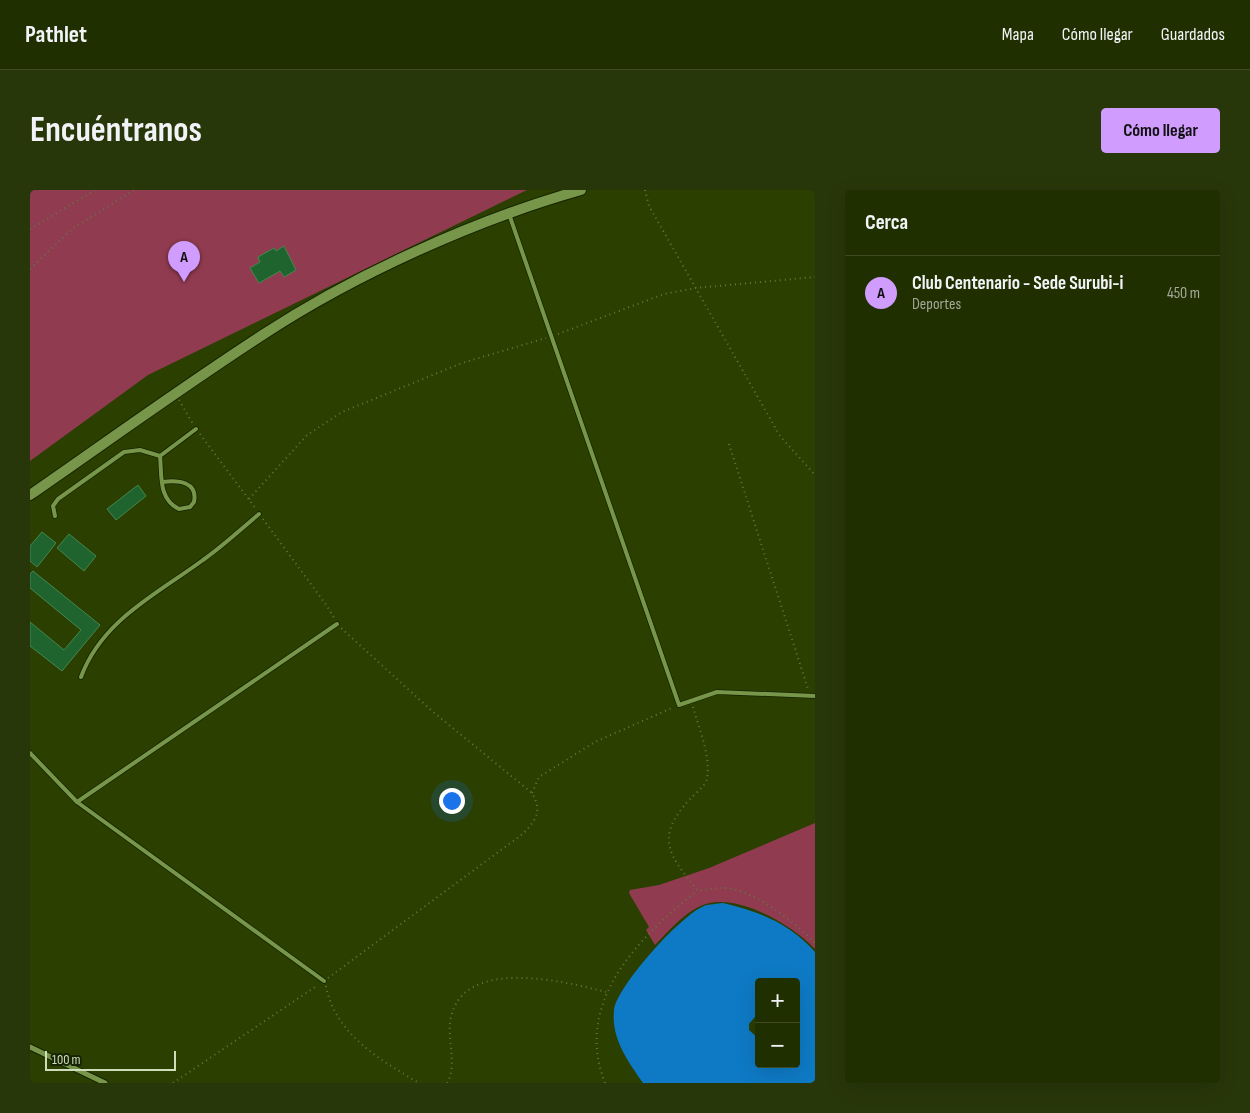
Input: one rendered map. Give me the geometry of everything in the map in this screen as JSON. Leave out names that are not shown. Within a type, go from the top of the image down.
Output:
[{"type":"street","points":[[30,495],[265,333],[371,273],[509,214],[581,190]]},
{"type":"street","points":[[30,1047],[105,1083]]},
{"type":"lane","points":[[509,214],[679,705],[716,692],[813,696]]},
{"type":"lane","points":[[160,456],[196,429]]},
{"type":"lane","points":[[55,516],[53,506],[58,500],[124,452],[140,450],[160,456]]},
{"type":"lane","points":[[160,456],[163,482],[162,491],[170,504],[179,509],[184,509],[194,502],[194,491],[190,485],[183,481],[163,482]]},
{"type":"lane","points":[[81,677],[88,659],[102,639],[133,608],[205,559],[259,514]]},
{"type":"lane","points":[[77,802],[337,624]]},
{"type":"lane","points":[[30,753],[77,802],[324,981]]},
{"type":"path","points":[[30,229],[95,190]]},
{"type":"path","points":[[30,270],[72,229],[134,190]]},
{"type":"path","points":[[645,190],[649,206],[780,436],[815,475]]},
{"type":"path","points":[[249,499],[307,435],[342,412],[462,363],[552,337],[664,294],[696,288],[815,278]]},
{"type":"path","points":[[173,1083],[324,981],[524,832],[537,818],[539,810],[532,793],[432,711],[337,624],[328,606],[196,429],[175,395]]},
{"type":"path","points":[[729,444],[813,696]]},
{"type":"path","points":[[692,701],[708,761],[707,781],[671,822],[668,844],[674,861],[698,891]]},
{"type":"path","points":[[532,793],[540,777],[595,742],[679,705]]},
{"type":"path","points":[[605,1083],[596,1048],[599,1019],[606,992],[638,946],[662,919],[698,891],[723,887],[756,898],[784,916],[815,943]]},
{"type":"path","points":[[447,1083],[452,1074],[450,1021],[464,994],[476,986],[488,980],[536,978],[574,984],[606,992]]},
{"type":"path","points":[[324,981],[334,1013],[350,1034],[385,1063],[419,1083]]},
{"type":"shaded area","points":[[30,190],[527,190],[148,375],[30,461]]},
{"type":"shaded area","points":[[815,823],[815,949],[793,930],[765,914],[734,903],[720,902],[706,904],[692,911],[678,921],[655,945],[646,930],[649,927],[629,893],[630,890],[659,885],[709,868]]},
{"type":"water","points":[[723,903],[749,910],[773,920],[795,933],[815,952],[815,1083],[643,1083],[622,1049],[615,1031],[614,1010],[626,985],[666,937],[694,912],[711,904]]},
{"type":"building","points":[[284,246],[296,270],[284,277],[280,271],[259,283],[250,268],[260,262],[258,257],[274,248],[276,251]]},
{"type":"building","points":[[138,485],[146,496],[116,520],[107,509]]},
{"type":"building","points":[[42,532],[56,543],[37,567],[30,561],[30,546]]},
{"type":"building","points":[[69,534],[96,556],[84,571],[57,548]]},
{"type":"building","points":[[33,571],[100,625],[62,671],[30,646],[30,622],[64,650],[81,630],[30,588],[30,574]]},
{"type":"place","name":"Club Centenario - Sede Surubi-i","points":[[184,282]]}]
